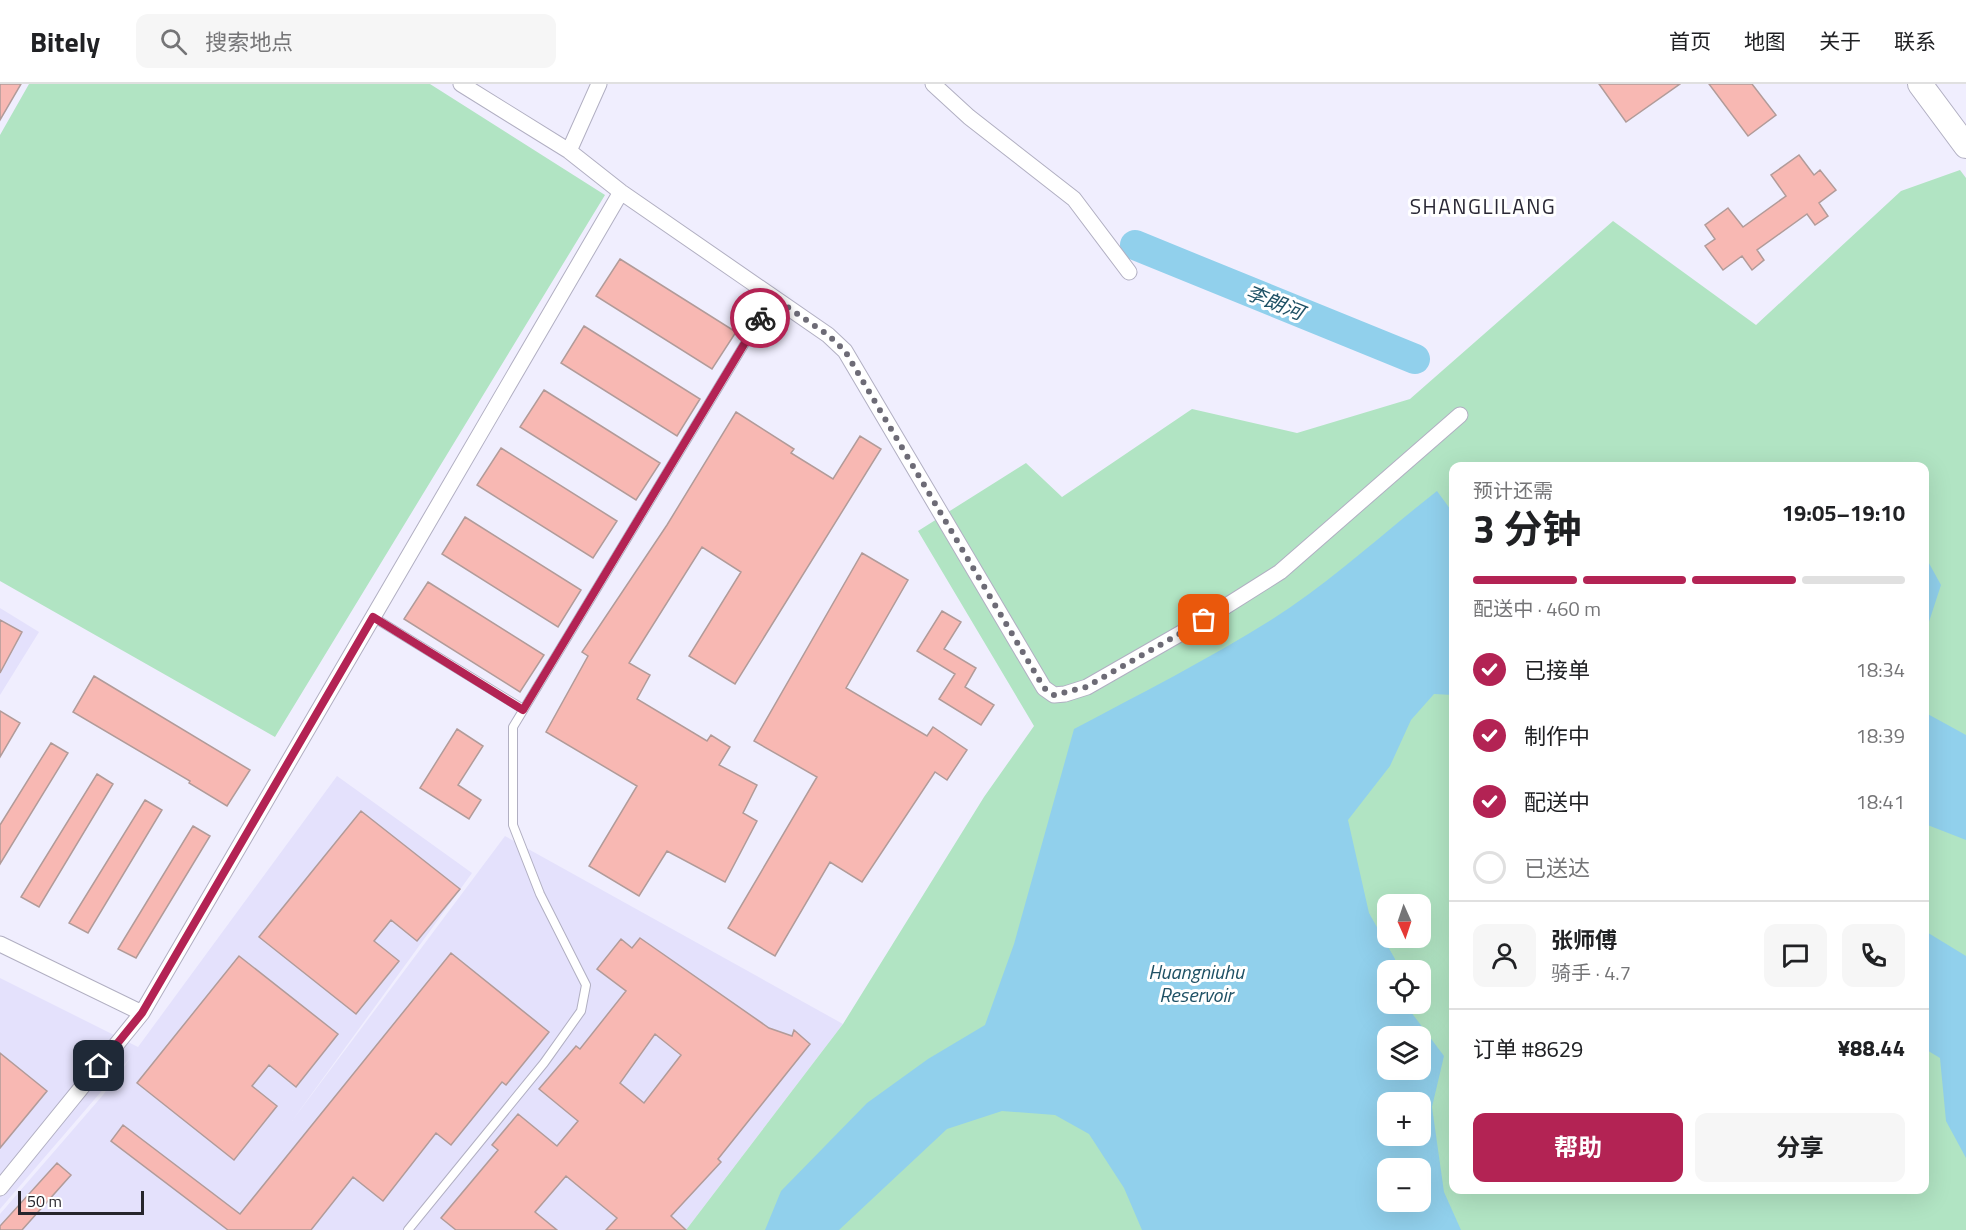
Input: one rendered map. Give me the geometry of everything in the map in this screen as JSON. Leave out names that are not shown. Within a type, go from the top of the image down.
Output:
[{"type":"main road","points":[[1920,84],[1966,147]]},
{"type":"street","points":[[461,84],[569,151],[621,192],[828,335],[845,351],[1044,688],[1054,695],[1086,687],[1204,620],[1280,572],[1460,415]]},
{"type":"street","points":[[569,151],[599,84]]},
{"type":"street","points":[[933,84],[969,117],[1074,199],[1129,272]]},
{"type":"street","points":[[0,1188],[142,1013],[621,192]]},
{"type":"street","points":[[0,944],[142,1013]]},
{"type":"lane","points":[[408,1230],[544,1064],[581,1011],[586,985],[540,894],[513,825],[513,727],[773,297]]},
{"type":"lane","points":[[373,617],[523,710]]},
{"type":"shaded area","points":[[0,608],[39,632],[0,695]]},
{"type":"shaded area","points":[[337,776],[472,873],[292,1121],[505,836],[843,1024],[686,1230],[0,1230],[0,1214],[103,1095],[131,1057],[0,1209],[0,978],[138,1047]]},
{"type":"green space","points":[[29,84],[430,84],[605,195],[275,737],[0,581],[0,135]]},
{"type":"green space","points":[[1960,170],[1966,178],[1966,1230],[686,1230],[843,1024],[984,797],[1034,726],[918,531],[1026,463],[1062,497],[1192,409],[1297,433],[1410,399],[1613,221],[1756,325],[1901,191]]},
{"type":"water","name":"Huangniuhu Reservoir","points":[[1437,491],[1449,508],[1449,695],[1434,694],[1411,720],[1390,766],[1348,820],[1369,913],[1377,927],[1377,948],[1389,948],[1395,959],[1377,960],[1377,1014],[1412,1014],[1422,1026],[1377,1026],[1377,1080],[1431,1080],[1431,1039],[1444,1056],[1432,1107],[1444,1192],[1461,1230],[1142,1230],[1124,1188],[1089,1134],[1055,1115],[1002,1111],[947,1129],[839,1230],[765,1230],[781,1191],[867,1103],[928,1059],[985,1025],[1014,944],[1074,729],[1198,663],[1293,606]]},
{"type":"water","points":[[1929,563],[1941,585],[1929,622]]},
{"type":"water","points":[[1929,715],[1966,735],[1966,840],[1929,826]]},
{"type":"water","points":[[1929,933],[1966,956],[1966,1158],[1946,1121],[1940,1058],[1929,1051]]},
{"type":"building","points":[[0,84],[21,84],[0,120]]},
{"type":"building","points":[[1599,84],[1680,84],[1626,122]]},
{"type":"building","points":[[1709,84],[1752,84],[1776,115],[1748,136]]},
{"type":"building","points":[[1799,155],[1814,175],[1820,170],[1836,190],[1819,203],[1828,216],[1815,225],[1807,214],[1757,250],[1764,260],[1752,270],[1742,256],[1723,270],[1705,246],[1715,239],[1705,225],[1728,208],[1743,227],[1786,196],[1771,175]]},
{"type":"building","points":[[620,259],[736,332],[712,369],[596,296]]},
{"type":"building","points":[[584,326],[700,399],[677,436],[561,363]]},
{"type":"building","points":[[544,390],[660,463],[636,500],[520,427]]},
{"type":"building","points":[[736,412],[794,449],[791,453],[833,479],[860,436],[881,449],[735,684],[689,656],[741,572],[702,547],[629,663],[650,675],[637,699],[707,741],[711,735],[730,747],[719,765],[757,785],[743,813],[757,821],[725,882],[667,851],[639,896],[589,866],[637,786],[546,732],[588,656],[582,652],[667,525]]},
{"type":"building","points":[[501,448],[617,521],[593,558],[477,485]]},
{"type":"building","points":[[465,517],[581,590],[558,627],[442,554]]},
{"type":"building","points":[[862,553],[908,580],[846,688],[927,736],[933,727],[967,750],[947,780],[935,772],[862,882],[830,862],[775,956],[728,928],[817,777],[754,741]]},
{"type":"building","points":[[428,582],[544,655],[520,692],[404,619]]},
{"type":"building","points":[[942,611],[961,622],[944,649],[976,668],[965,687],[994,705],[981,725],[939,699],[955,674],[917,651]]},
{"type":"building","points":[[0,620],[22,632],[0,673]]},
{"type":"building","points":[[94,676],[250,770],[227,806],[189,783],[190,781],[73,712]]},
{"type":"building","points":[[0,711],[20,723],[0,757]]},
{"type":"building","points":[[457,729],[483,746],[458,785],[481,800],[469,819],[420,788]]},
{"type":"building","points":[[51,743],[68,753],[0,864],[0,825]]},
{"type":"building","points":[[97,774],[113,784],[39,907],[21,897]]},
{"type":"building","points":[[145,800],[162,810],[88,933],[69,923]]},
{"type":"building","points":[[361,811],[460,889],[417,941],[391,920],[374,941],[399,961],[356,1014],[259,937]]},
{"type":"building","points":[[193,826],[210,836],[136,958],[118,949]]},
{"type":"building","points":[[640,938],[769,1028],[792,1036],[794,1030],[810,1044],[718,1159],[721,1162],[671,1216],[686,1230],[606,1230],[617,1218],[566,1176],[535,1212],[557,1230],[456,1230],[441,1218],[498,1150],[492,1145],[518,1114],[557,1146],[578,1121],[539,1089],[576,1046],[580,1049],[626,991],[597,969],[621,939],[632,948]],"holes":[[[655,1034],[681,1055],[644,1103],[620,1083]]]},
{"type":"building","points":[[451,953],[549,1032],[506,1085],[502,1082],[451,1145],[436,1133],[383,1201],[353,1177],[311,1230],[228,1230],[111,1141],[123,1125],[240,1214]]},
{"type":"building","points":[[239,956],[338,1034],[296,1087],[269,1065],[252,1086],[277,1106],[234,1160],[137,1083]]},
{"type":"building","points":[[0,1053],[47,1091],[0,1148]]},
{"type":"building","points":[[57,1163],[71,1175],[22,1230],[0,1230],[0,1226]]},
{"type":"waterway","name":"李朗河","points":[[1135,245],[1415,359]]},
{"type":"way so far","points":[[760,318],[773,297],[828,335],[845,351],[1044,688],[1054,695],[1086,687],[1204,620]]},
{"type":"district","name":"SHANGLILANG","points":[[1483,206]]},
{"type":"route","points":[[99,1066],[142,1013],[373,617],[523,710],[760,318]]}]
